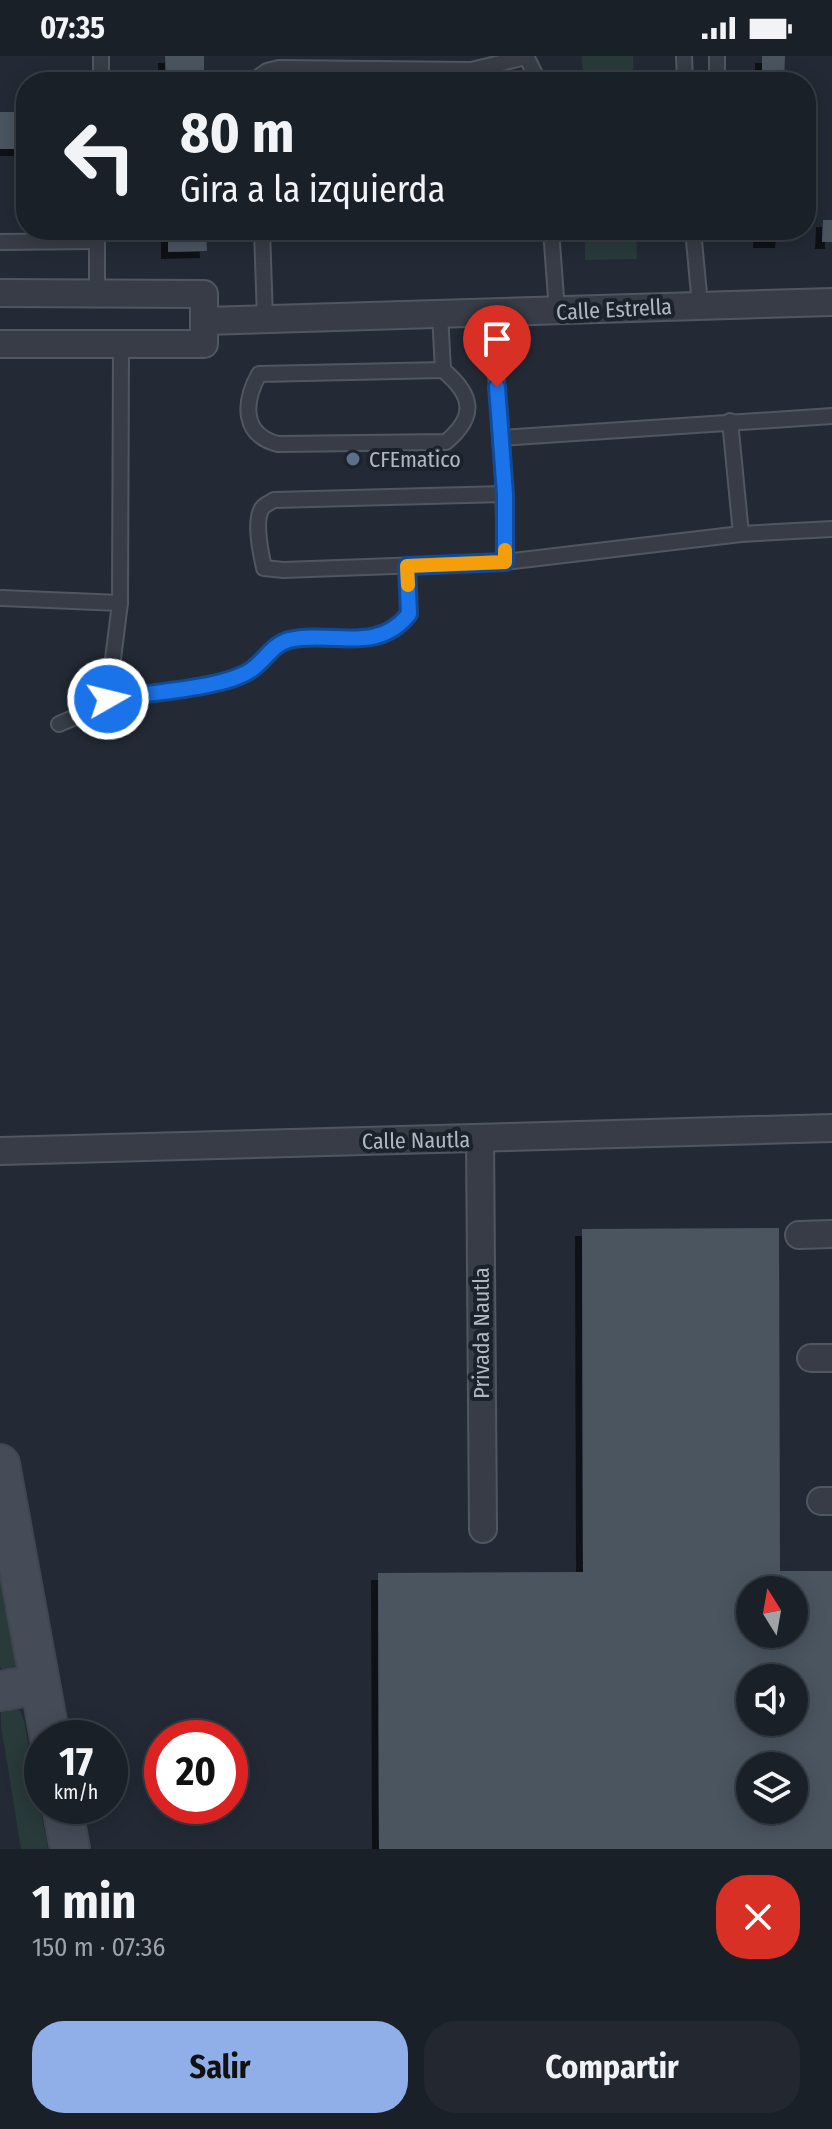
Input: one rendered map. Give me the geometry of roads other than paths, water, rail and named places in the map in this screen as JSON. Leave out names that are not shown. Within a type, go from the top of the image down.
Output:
[{"type":"main road","points":[[0,1464],[47,1720]]},
{"type":"main road","points":[[0,1691],[40,1684]]},
{"type":"main road","points":[[65,1824],[70,1849]]},
{"type":"street","points":[[0,293],[204,294],[204,332]]},
{"type":"street","name":"Calle Estrella","points":[[0,344],[121,344],[265,319],[832,302]]},
{"type":"street","name":"Calle Nautla","points":[[0,1151],[832,1128]]},
{"type":"street","name":"Privada Nautla","points":[[480,1138],[483,1529]]},
{"type":"street","points":[[799,1235],[832,1234]]},
{"type":"lane","points":[[266,72],[279,68],[471,70],[526,57]]},
{"type":"lane","points":[[0,242],[27,240]]},
{"type":"lane","points":[[96,240],[97,293]]},
{"type":"lane","points":[[262,240],[265,319]]},
{"type":"lane","points":[[552,240],[557,311]]},
{"type":"lane","points":[[694,240],[700,305]]},
{"type":"lane","points":[[490,313],[502,438],[505,562]]},
{"type":"lane","points":[[440,314],[443,370],[459,383],[468,406],[464,427],[446,442],[278,444],[262,440],[250,424],[249,391],[259,374],[443,370]]},
{"type":"lane","points":[[108,699],[120,603],[121,344]]},
{"type":"lane","points":[[502,438],[832,416]]},
{"type":"lane","points":[[730,421],[741,534]]},
{"type":"lane","points":[[505,494],[274,500],[263,506],[258,517],[264,568],[283,570],[505,562],[741,534],[832,529]]},
{"type":"lane","points":[[59,724],[92,710],[108,699],[222,682],[248,673],[279,643],[293,639],[377,637],[399,627],[409,614],[407,566]]},
{"type":"lane","points":[[2,598],[120,603]]},
{"type":"place","name":"CFEmatico","points":[[353,459]]}]
